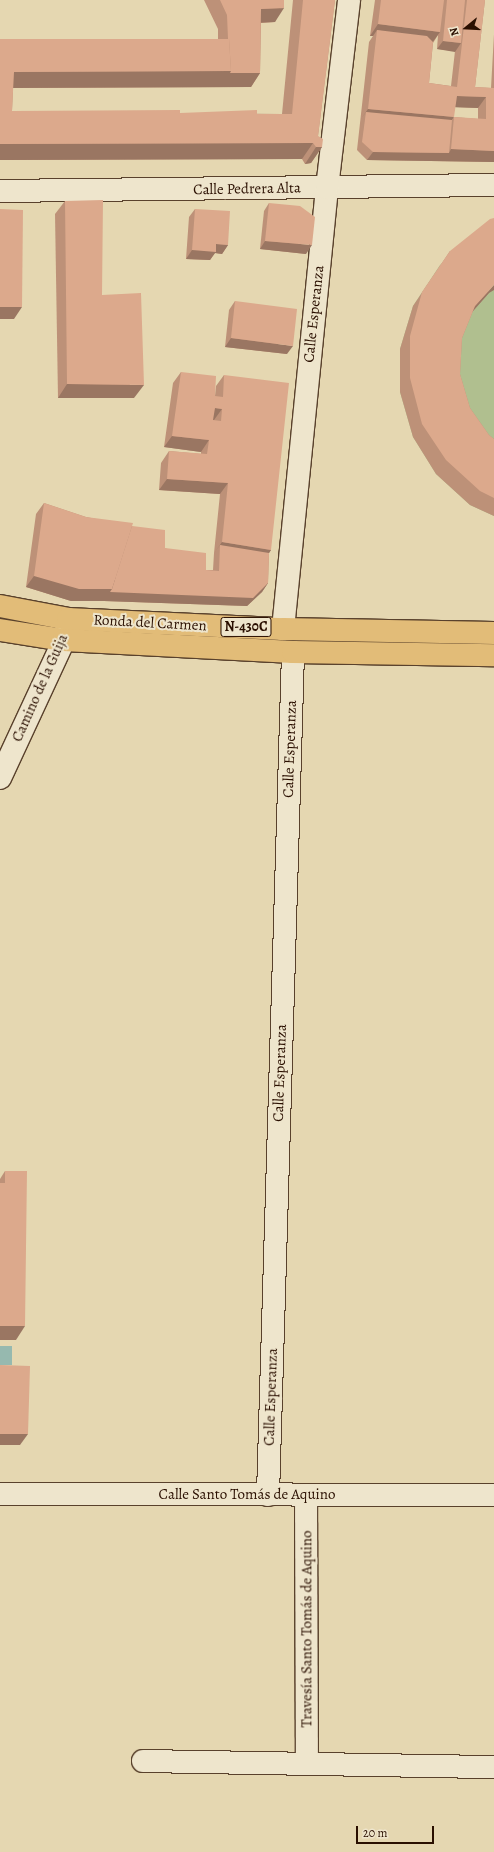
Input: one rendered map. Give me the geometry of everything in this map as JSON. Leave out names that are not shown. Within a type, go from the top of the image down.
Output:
[{"type":"highway","name":"Ronda del Carmen","points":[[0,606],[68,619],[283,629],[494,633]]},
{"type":"highway","name":"Ronda del Carmen","points":[[0,630],[64,640],[293,652],[494,655]]},
{"type":"street","name":"Calle Esperanza","points":[[283,629],[326,188],[349,0]]},
{"type":"street","name":"Calle Pedrera Alta","points":[[0,191],[494,185]]},
{"type":"street","name":"Camino de la Guija","points":[[0,778],[64,640],[68,619]]},
{"type":"street","name":"Calle Esperanza","points":[[268,1495],[293,652]]},
{"type":"street","name":"Calle Santo Tomás de Aquino","points":[[0,1494],[494,1496]]},
{"type":"street","name":"Travesía Santo Tomás de Aquino","points":[[306,1495],[308,1764]]},
{"type":"street","points":[[143,1761],[494,1767]]},
{"type":"green space","points":[[494,228],[494,516],[470,505],[436,474],[413,437],[400,392],[400,349],[413,306],[440,265],[481,233]]},
{"type":"water","points":[[0,1346],[12,1346],[12,1365],[0,1365]]},
{"type":"building","points":[[220,0],[284,0],[284,8],[261,9],[260,73],[230,73],[227,15]]},
{"type":"building","points":[[303,0],[335,0],[318,136],[323,139],[322,147],[316,147],[313,143],[0,144],[0,39],[229,39],[231,71],[14,72],[12,111],[180,110],[180,113],[257,110],[257,114],[292,114]]},
{"type":"building","points":[[381,0],[444,0],[440,32],[378,24]]},
{"type":"building","points":[[447,0],[465,0],[461,43],[443,41]]},
{"type":"building","points":[[467,0],[485,0],[475,87],[494,88],[494,151],[451,149],[454,117],[368,109],[377,30],[427,36],[433,42],[429,83],[457,87]],"holes":[[[457,96],[486,97],[486,119],[454,117]]]},
{"type":"building","points":[[366,112],[452,120],[449,153],[373,152],[362,142]]},
{"type":"building","points":[[103,200],[102,295],[141,293],[144,385],[67,384],[65,201]]},
{"type":"building","points":[[269,203],[300,206],[315,217],[312,245],[265,241]]},
{"type":"building","points":[[0,209],[23,210],[22,307],[0,307]]},
{"type":"building","points":[[195,209],[230,211],[228,245],[216,244],[216,252],[192,250]]},
{"type":"building","points":[[494,218],[494,285],[475,306],[462,338],[460,374],[470,408],[489,435],[494,439],[494,498],[480,491],[446,460],[422,424],[410,378],[410,336],[422,292],[450,251],[490,219]]},
{"type":"building","points":[[235,301],[297,309],[293,346],[231,338]]},
{"type":"building","points":[[181,372],[216,376],[215,396],[223,397],[224,375],[289,383],[271,550],[222,542],[228,483],[167,479],[169,451],[207,454],[209,440],[172,436]],"holes":[[[215,408],[222,409],[221,421],[213,420]]]},
{"type":"building","points":[[44,503],[86,517],[133,523],[112,589],[79,589],[34,576]]},
{"type":"building","points":[[132,526],[165,530],[165,548],[206,553],[206,570],[219,571],[220,545],[269,553],[268,583],[253,598],[110,592]]},
{"type":"building","points":[[5,1171],[27,1171],[25,1326],[0,1326],[0,1183],[5,1183]]},
{"type":"building","points":[[0,1365],[30,1366],[28,1434],[0,1434]]}]
